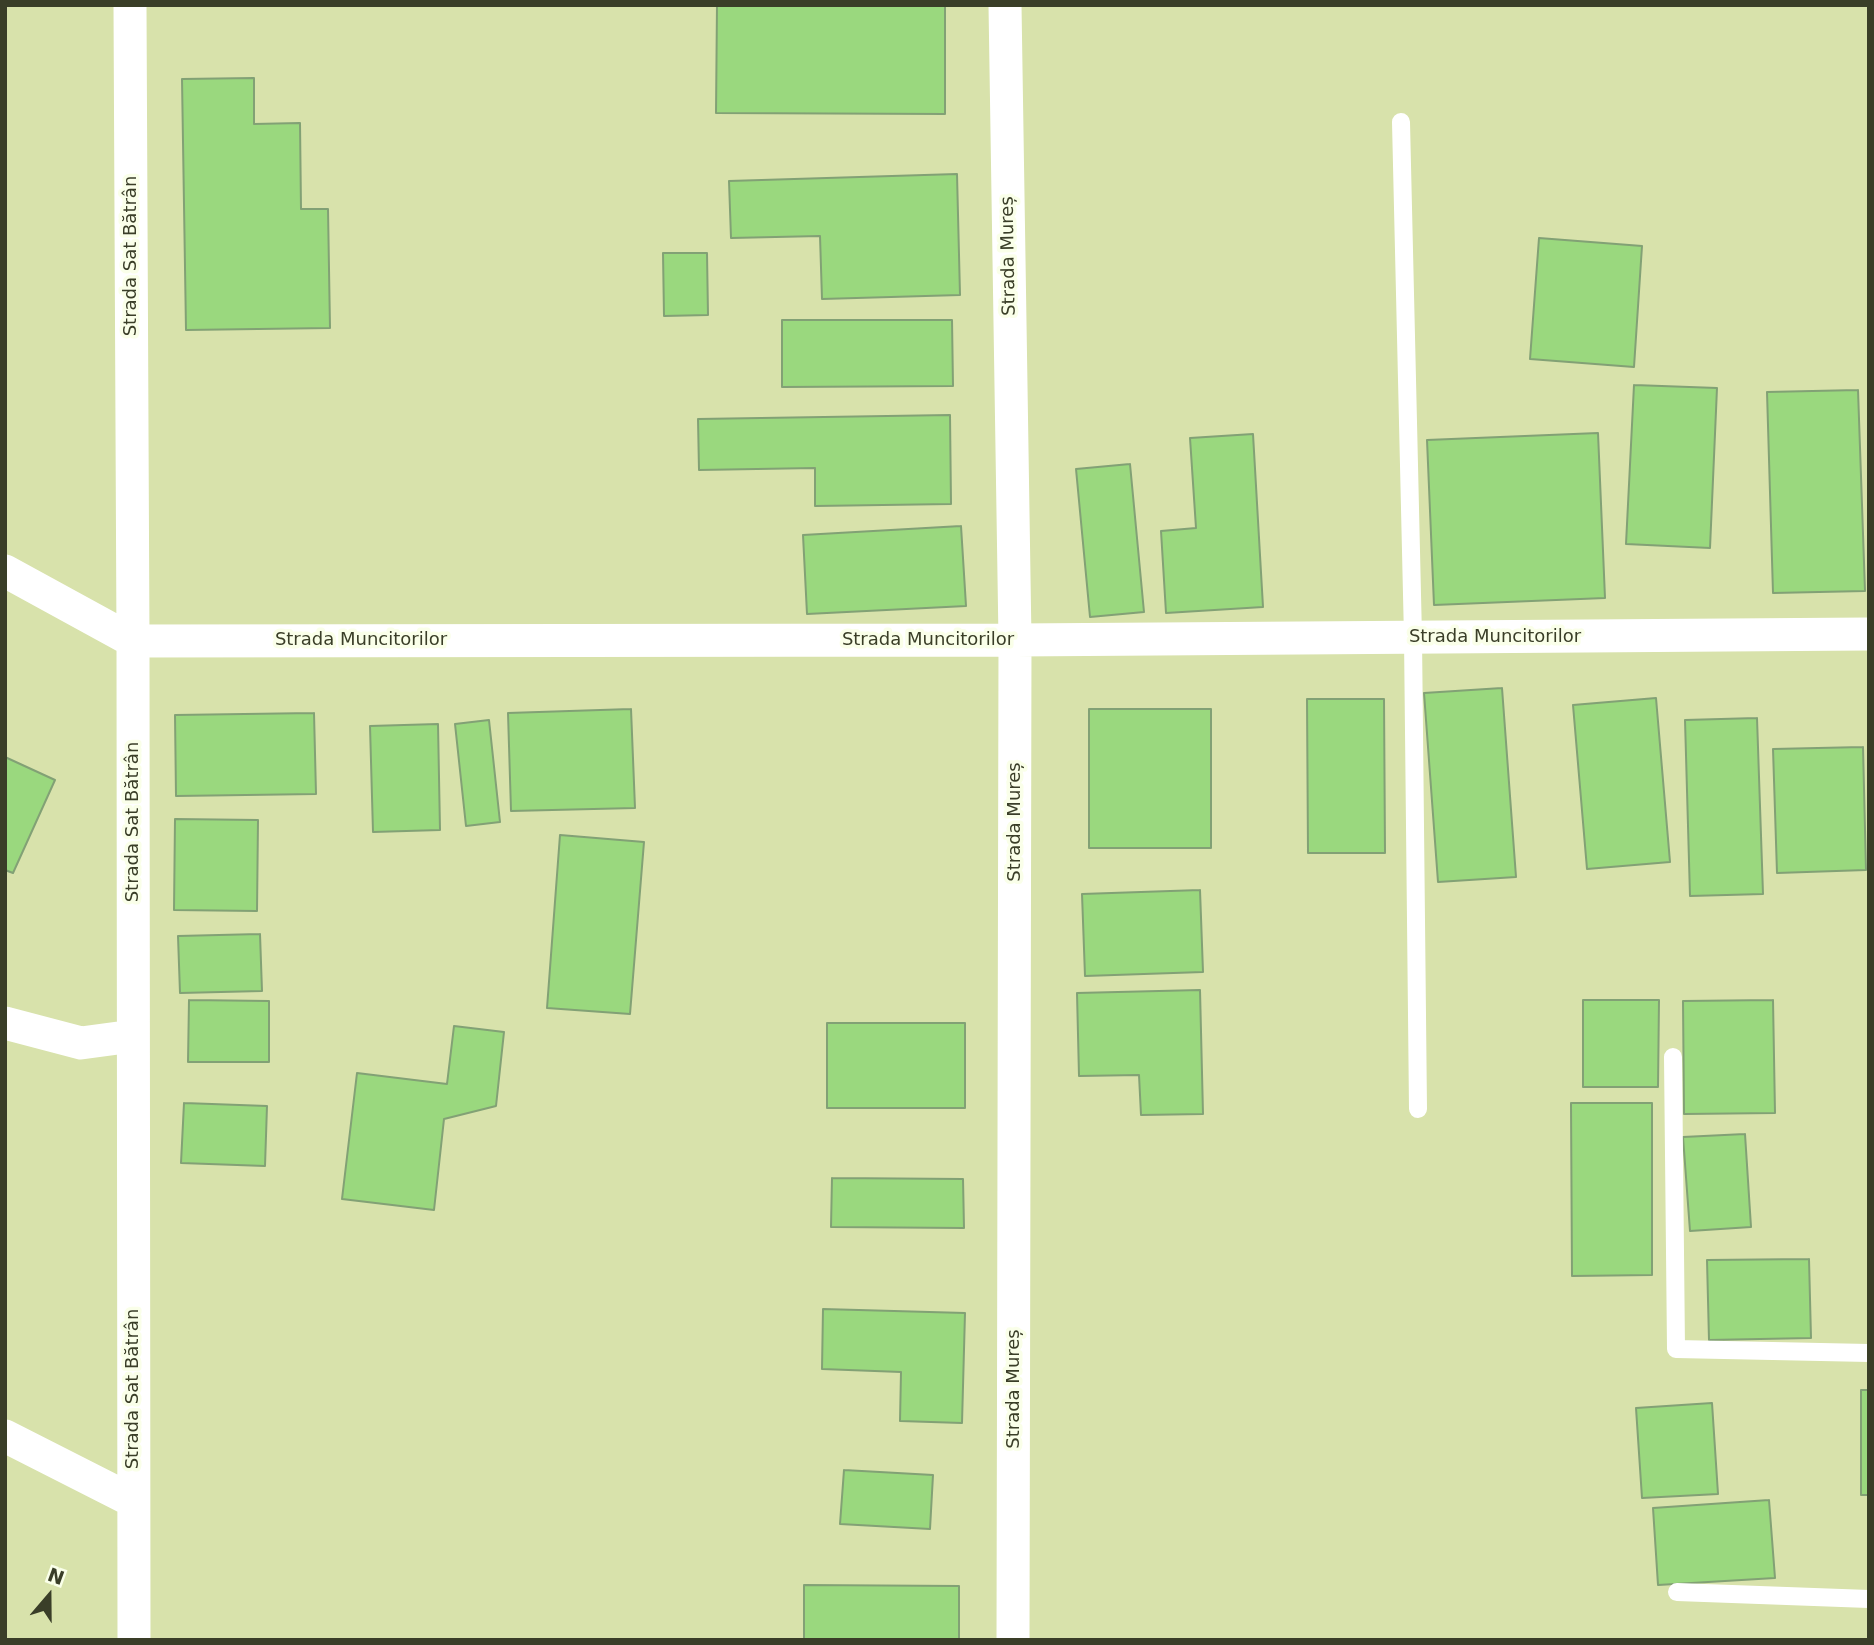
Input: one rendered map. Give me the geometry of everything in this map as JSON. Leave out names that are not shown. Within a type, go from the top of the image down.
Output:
[{"type":"street","name":"Strada Sat Bătrân","points":[[130,5],[134,1640]]},
{"type":"street","name":"Strada Mureș","points":[[1005,5],[1015,640],[1013,1640]]},
{"type":"street","name":"Strada Muncitorilor","points":[[5,571],[133,640],[1015,640],[1869,634]]},
{"type":"street","points":[[5,1023],[81,1043],[133,1036]]},
{"type":"street","points":[[5,1436],[133,1501]]},
{"type":"lane","points":[[1401,122],[1413,637],[1418,1109]]},
{"type":"lane","points":[[1673,1057],[1676,1349],[1869,1353]]},
{"type":"lane","points":[[1677,1591],[1869,1599]]},
{"type":"building","points":[[717,5],[945,5],[945,114],[716,113]]},
{"type":"building","points":[[254,78],[254,124],[300,123],[301,209],[328,209],[330,328],[186,330],[182,79]]},
{"type":"building","points":[[957,174],[960,295],[822,299],[820,236],[731,238],[729,181]]},
{"type":"building","points":[[1539,238],[1642,246],[1634,367],[1530,359]]},
{"type":"building","points":[[663,253],[707,253],[708,315],[664,316]]},
{"type":"building","points":[[782,320],[952,320],[953,386],[782,387]]},
{"type":"building","points":[[1634,385],[1717,388],[1710,548],[1626,544]]},
{"type":"building","points":[[1858,390],[1865,591],[1773,593],[1767,392]]},
{"type":"building","points":[[950,415],[951,504],[815,506],[815,468],[699,470],[698,419]]},
{"type":"building","points":[[1598,433],[1605,598],[1434,605],[1427,440]]},
{"type":"building","points":[[1253,434],[1263,607],[1166,613],[1161,531],[1196,528],[1190,438]]},
{"type":"building","points":[[1130,464],[1144,612],[1090,617],[1076,469]]},
{"type":"building","points":[[961,526],[966,606],[807,614],[803,535]]},
{"type":"building","points":[[1502,688],[1516,877],[1438,882],[1424,693]]},
{"type":"building","points":[[1656,698],[1670,862],[1587,869],[1573,705]]},
{"type":"building","points":[[1307,699],[1384,699],[1385,853],[1308,853]]},
{"type":"building","points":[[631,709],[635,808],[511,811],[508,713]]},
{"type":"building","points":[[1089,709],[1211,709],[1211,848],[1089,848]]},
{"type":"building","points":[[314,713],[316,794],[176,796],[175,715]]},
{"type":"building","points":[[1757,718],[1763,894],[1690,896],[1685,720]]},
{"type":"building","points":[[489,720],[500,822],[466,826],[455,724]]},
{"type":"building","points":[[438,724],[440,830],[373,832],[370,726]]},
{"type":"building","points":[[1863,747],[1866,870],[1777,873],[1773,749]]},
{"type":"building","points":[[5,757],[55,780],[13,873],[5,870]]},
{"type":"building","points":[[175,819],[258,820],[257,911],[174,910]]},
{"type":"building","points":[[560,835],[644,842],[630,1014],[547,1008]]},
{"type":"building","points":[[1200,890],[1203,972],[1085,976],[1082,894]]},
{"type":"building","points":[[260,934],[262,991],[180,993],[178,936]]},
{"type":"building","points":[[1200,990],[1203,1114],[1141,1115],[1139,1075],[1079,1076],[1077,993]]},
{"type":"building","points":[[189,1000],[269,1001],[269,1062],[188,1062]]},
{"type":"building","points":[[1583,1000],[1659,1000],[1658,1087],[1583,1087]]},
{"type":"building","points":[[1773,1000],[1775,1113],[1684,1114],[1683,1001]]},
{"type":"building","points":[[827,1023],[965,1023],[965,1108],[827,1108]]},
{"type":"building","points":[[454,1026],[504,1032],[496,1106],[444,1119],[434,1210],[342,1199],[357,1073],[447,1084]]},
{"type":"building","points":[[184,1103],[267,1106],[265,1166],[181,1163]]},
{"type":"building","points":[[1571,1103],[1652,1103],[1652,1275],[1572,1276]]},
{"type":"building","points":[[1745,1134],[1751,1227],[1690,1231],[1683,1137]]},
{"type":"building","points":[[832,1178],[963,1179],[964,1228],[831,1227]]},
{"type":"building","points":[[1809,1259],[1811,1338],[1709,1340],[1707,1260]]},
{"type":"building","points":[[823,1309],[965,1313],[962,1423],[900,1421],[901,1372],[822,1369]]},
{"type":"building","points":[[1861,1390],[1869,1390],[1869,1495],[1861,1495]]},
{"type":"building","points":[[1712,1403],[1718,1494],[1642,1498],[1636,1408]]},
{"type":"building","points":[[844,1470],[933,1475],[930,1529],[840,1524]]},
{"type":"building","points":[[1769,1500],[1775,1578],[1658,1585],[1653,1508]]},
{"type":"building","points":[[804,1585],[959,1586],[959,1640],[804,1640]]}]
